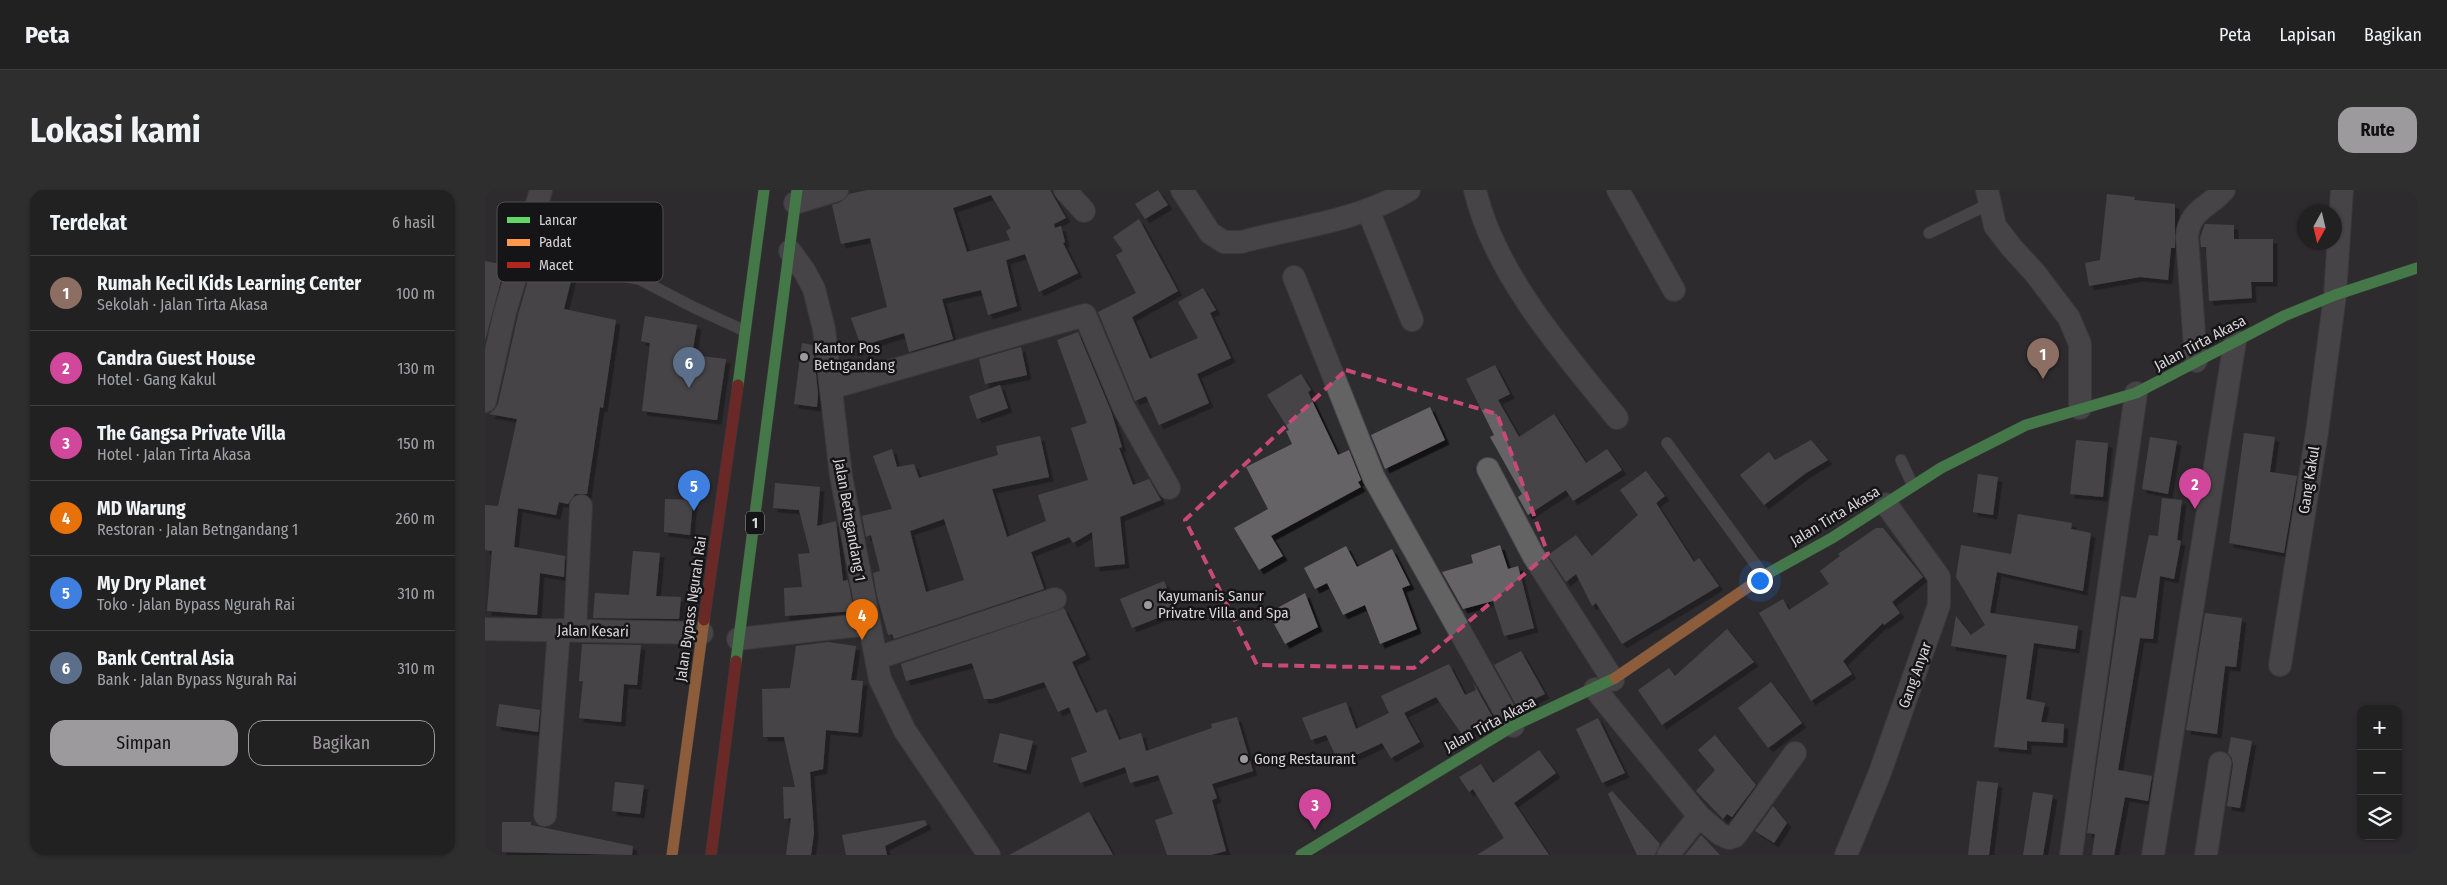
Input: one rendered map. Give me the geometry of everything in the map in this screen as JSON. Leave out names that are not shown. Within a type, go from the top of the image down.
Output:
[{"type":"main road","name":"Jalan Bypass Ngurah Rai","points":[[672,855],[702,633],[747,332],[764,190]]},
{"type":"main road","name":"1","points":[[711,855],[796,196]]},
{"type":"main road","name":"Jalan Tirta Akasa","points":[[1301,855],[1513,726],[1604,684],[1728,603],[1763,576],[1886,504],[1941,468],[2026,425],[2136,393],[2283,316],[2335,295],[2417,268]]},
{"type":"street","points":[[537,202],[541,190]]},
{"type":"street","points":[[796,196],[837,190]]},
{"type":"street","points":[[1065,190],[1084,211]]},
{"type":"street","points":[[1182,190],[1210,233],[1224,242],[1241,242],[1368,210],[1396,193]]},
{"type":"street","points":[[1475,190],[1490,237],[1502,263],[1545,325],[1617,418]]},
{"type":"street","points":[[1618,190],[1675,290]]},
{"type":"street","points":[[2196,361],[2187,237],[2188,226],[2193,216],[2224,190]]},
{"type":"street","name":"Gang Kakul","points":[[2280,665],[2317,432],[2335,295],[2342,190]]},
{"type":"street","points":[[1988,197],[1995,226],[2011,248],[2035,273],[2069,318],[2080,344],[2080,408]]},
{"type":"street","points":[[1368,210],[1412,320]]},
{"type":"street","name":"Jalan Betngandang 1","points":[[789,251],[805,272],[814,290],[824,329],[841,476],[869,624],[883,686],[905,731],[989,855]]},
{"type":"street","points":[[1293,277],[1374,478],[1513,726]]},
{"type":"street","points":[[485,401],[505,312],[514,282]]},
{"type":"street","points":[[831,388],[1085,315],[1124,408],[1169,488]]},
{"type":"street","points":[[2153,855],[2235,341]]},
{"type":"street","points":[[2071,855],[2136,393]]},
{"type":"street","points":[[1488,469],[1604,684],[1699,816],[1720,834],[1729,838],[1735,836],[1795,753]]},
{"type":"street","name":"Gang Anyar","points":[[1846,855],[1879,775],[1939,605],[1939,577],[1886,504]]},
{"type":"street","points":[[545,816],[581,506]]},
{"type":"street","points":[[877,658],[1055,599]]},
{"type":"street","points":[[738,640],[869,624]]},
{"type":"street","name":"Jalan Kesari","points":[[485,629],[702,633]]},
{"type":"street","points":[[2206,855],[2220,763]]},
{"type":"street","points":[[1668,855],[1699,816]]},
{"type":"lane","points":[[1929,233],[1988,197]]},
{"type":"lane","points":[[646,282],[747,332]]},
{"type":"lane","points":[[1667,443],[1763,576]]},
{"type":"lane","points":[[1901,460],[1913,486]]},
{"type":"highlighted area","points":[[1346,370],[1497,414],[1548,554],[1414,668],[1257,665],[1185,520]]},
{"type":"building","points":[[867,190],[1050,190],[1066,218],[1054,224],[1055,228],[1061,226],[1065,242],[1063,243],[1078,273],[1039,292],[1025,254],[1006,260],[1017,306],[988,315],[981,290],[942,299],[953,339],[909,352],[904,333],[861,346],[851,318],[887,307],[870,238],[841,244],[832,205],[841,202],[849,194]],"holes":[[[991,195],[1011,228],[1006,231],[1010,240],[967,252],[953,208]]]},
{"type":"building","points":[[1158,190],[1168,205],[1145,219],[1135,204]]},
{"type":"building","points":[[2107,194],[2135,197],[2134,200],[2175,204],[2175,248],[2171,248],[2168,280],[2140,277],[2089,286],[2085,263],[2100,260]]},
{"type":"building","points":[[1139,219],[1178,291],[1132,317],[1150,359],[1198,338],[1178,302],[1203,288],[1216,310],[1210,313],[1231,358],[1197,374],[1209,403],[1159,425],[1146,396],[1135,401],[1098,312],[1136,293],[1116,255],[1123,251],[1113,237]]},
{"type":"building","points":[[2205,224],[2234,225],[2234,239],[2273,239],[2273,282],[2251,282],[2252,298],[2209,301],[2206,247],[2201,247],[2200,238]]},
{"type":"building","points":[[485,261],[497,263],[497,282],[501,282],[485,341]]},
{"type":"building","points":[[528,282],[571,282],[564,309],[616,320],[603,408],[600,407],[587,494],[575,494],[568,504],[559,502],[556,515],[518,508],[514,547],[565,556],[564,577],[540,573],[537,615],[487,611],[492,551],[485,550],[485,505],[498,506],[517,419],[489,414],[498,404]]},
{"type":"building","points":[[645,316],[697,325],[692,355],[726,359],[717,420],[642,411],[650,343],[641,341]]},
{"type":"building","points":[[1078,332],[1111,411],[1122,447],[1119,448],[1133,485],[1149,479],[1161,500],[1120,517],[1125,564],[1095,567],[1092,532],[1073,543],[1069,537],[1031,552],[1044,589],[894,639],[892,634],[888,635],[877,596],[873,573],[880,571],[871,535],[866,537],[862,516],[892,509],[873,456],[892,449],[897,467],[914,464],[919,478],[998,455],[996,446],[1040,436],[1049,477],[992,489],[1007,537],[1046,521],[1038,495],[1088,480],[1071,428],[1087,423],[1057,340]],"holes":[[[944,519],[964,580],[926,592],[910,531]]]},
{"type":"building","points":[[802,343],[813,345],[818,394],[817,407],[794,404]]},
{"type":"building","points":[[1021,347],[1027,375],[985,384],[979,359]]},
{"type":"building","points":[[1495,365],[1510,394],[1498,400],[1519,437],[1554,414],[1586,463],[1607,449],[1622,470],[1573,501],[1566,490],[1528,515],[1518,497],[1522,494],[1490,437],[1494,435],[1466,379]]},
{"type":"building","points":[[1301,374],[1311,390],[1308,392],[1338,455],[1349,450],[1361,480],[1358,482],[1361,487],[1271,536],[1283,556],[1259,570],[1234,528],[1268,509],[1246,467],[1292,444],[1286,431],[1289,430],[1267,395]]},
{"type":"building","points":[[1000,385],[1008,408],[977,419],[969,396]]},
{"type":"building","points":[[1430,407],[1445,440],[1385,469],[1371,435]]},
{"type":"building","points":[[2244,433],[2275,437],[2270,472],[2297,476],[2284,553],[2229,543]]},
{"type":"building","points":[[2150,437],[2177,441],[2168,494],[2142,489]]},
{"type":"building","points":[[1811,440],[1828,460],[1806,473],[1764,505],[1740,475],[1769,452],[1775,460]]},
{"type":"building","points":[[2076,440],[2108,443],[2103,497],[2070,494]]},
{"type":"building","points":[[1646,471],[1665,496],[1656,503],[1694,562],[1699,558],[1719,586],[1622,644],[1596,603],[1592,606],[1576,574],[1566,582],[1548,555],[1576,535],[1592,556],[1638,515],[1620,490]]},
{"type":"building","points":[[1978,474],[1998,477],[1993,515],[1973,512]]},
{"type":"building","points":[[775,483],[820,487],[817,526],[836,521],[843,581],[848,580],[854,611],[785,616],[784,588],[802,587],[798,554],[810,553],[799,510],[773,508]]},
{"type":"building","points":[[2162,498],[2182,500],[2177,540],[2181,541],[2174,579],[2160,576],[2153,639],[2140,638],[2118,770],[2152,776],[2148,801],[2125,797],[2114,855],[2092,855],[2095,834],[2087,833],[2121,596],[2136,598],[2149,535],[2158,536]]},
{"type":"building","points":[[665,499],[693,500],[690,535],[664,532]]},
{"type":"building","points":[[2018,514],[2072,523],[2071,529],[2091,533],[2083,591],[1997,572],[1990,613],[2078,626],[2075,649],[2034,643],[2026,699],[2045,703],[2041,722],[2064,724],[2063,743],[2027,741],[2027,750],[1994,747],[2007,655],[1951,646],[1956,616],[1971,635],[1985,625],[1956,577],[1961,545],[2011,554]]},
{"type":"building","points":[[1876,528],[1883,528],[1923,577],[1892,602],[1900,613],[1884,625],[1883,623],[1843,661],[1852,674],[1811,701],[1759,613],[1783,599],[1789,610],[1829,584],[1820,571],[1840,556],[1838,554]]},
{"type":"building","points":[[1500,545],[1508,569],[1518,566],[1534,628],[1504,636],[1493,601],[1463,609],[1442,572],[1473,563],[1471,555]]},
{"type":"building","points":[[1346,546],[1357,567],[1392,549],[1410,585],[1402,588],[1417,629],[1380,644],[1365,605],[1343,615],[1327,583],[1315,589],[1304,568]]},
{"type":"building","points":[[633,551],[660,553],[656,596],[681,597],[679,619],[593,618],[595,593],[629,595]]},
{"type":"building","name":"Kayumanis Sanur Privatre Villa and Spa","points":[[1164,581],[1176,611],[1132,628],[1120,599]]},
{"type":"building","points":[[1305,593],[1318,627],[1285,644],[1268,613]]},
{"type":"building","points":[[1064,608],[1086,655],[1072,662],[1096,713],[1106,709],[1119,740],[1141,733],[1146,751],[1212,728],[1211,724],[1237,717],[1253,771],[1212,784],[1217,798],[1212,800],[1226,851],[1211,855],[1167,855],[1155,820],[1173,814],[1158,775],[1130,783],[1125,767],[1080,783],[1071,758],[1087,752],[1069,707],[1058,712],[1044,682],[992,699],[984,699],[972,663],[906,681],[901,664]]},
{"type":"building","points":[[2205,613],[2242,618],[2236,667],[2225,666],[2217,734],[2186,730]]},
{"type":"building","points":[[1727,629],[1754,662],[1662,725],[1638,690],[1669,668],[1675,676]]},
{"type":"building","points":[[828,642],[856,646],[851,680],[863,681],[858,733],[826,730],[823,769],[810,772],[814,833],[811,855],[786,855],[791,818],[784,819],[783,787],[795,787],[784,737],[763,737],[762,689],[790,688],[796,646]]},
{"type":"building","points":[[582,644],[641,645],[637,685],[624,684],[621,722],[579,718],[583,681],[579,681]]},
{"type":"building","points":[[1521,651],[1545,694],[1517,707],[1494,665]]},
{"type":"building","points":[[1449,664],[1465,695],[1476,690],[1473,682],[1492,716],[1463,736],[1436,697],[1404,713],[1420,742],[1391,758],[1382,743],[1339,763],[1326,735],[1311,740],[1302,718],[1346,702],[1356,729],[1389,713],[1381,696]]},
{"type":"building","points":[[1771,682],[1802,723],[1768,748],[1738,708]]},
{"type":"building","points":[[499,704],[540,710],[538,732],[496,726]]},
{"type":"building","points":[[1598,718],[1625,773],[1602,783],[1576,729]]},
{"type":"building","points":[[1000,733],[1033,741],[1026,770],[993,762]]},
{"type":"building","points":[[1715,735],[1756,785],[1732,817],[1727,814],[1723,819],[1696,791],[1715,770],[1698,750]]},
{"type":"building","points":[[2231,737],[2252,741],[2240,808],[2227,806],[2233,765],[2232,758],[2228,753]]},
{"type":"building","points":[[1539,750],[1556,773],[1514,803],[1549,855],[1477,855],[1504,838],[1473,789],[1469,792],[1459,777],[1481,764],[1493,783]]},
{"type":"building","points":[[1977,781],[1998,783],[1989,855],[1968,855]]},
{"type":"building","points":[[615,782],[644,785],[640,814],[612,811]]},
{"type":"building","points":[[1612,791],[1660,844],[1655,855],[1637,855],[1608,794]]},
{"type":"building","points":[[2033,792],[2053,795],[2043,855],[2023,855]]},
{"type":"building","points":[[1773,806],[1787,823],[1774,843],[1755,831]]},
{"type":"building","points":[[1089,812],[1113,855],[1009,855]]},
{"type":"building","points":[[925,820],[927,825],[885,846],[887,855],[846,855],[842,835]]},
{"type":"building","points":[[502,822],[531,822],[531,825],[633,846],[632,855],[502,852]]},
{"type":"building","points":[[1701,835],[1704,838],[1720,855],[1685,855]]},
{"type":"traffic: fast","points":[[738,385],[764,190]]},
{"type":"traffic: fast","points":[[736,661],[797,190]]},
{"type":"traffic: fast","points":[[1767,574],[1832,538],[1941,468],[2026,425],[2136,393],[2284,316],[2335,295],[2417,268]]},
{"type":"traffic: fast","points":[[1301,855],[1513,726],[1615,678]]},
{"type":"traffic: slow","points":[[1615,678],[1767,574]]},
{"type":"traffic: slow","points":[[672,855],[704,620]]},
{"type":"traffic: jam","points":[[704,620],[738,385]]},
{"type":"traffic: jam","points":[[711,855],[736,661]]},
{"type":"place","name":"Kantor Pos Betngandang","points":[[804,357]]},
{"type":"place","name":"Rumah Kecil Kids Learning Center","points":[[2043,379]]},
{"type":"place","name":"Bank Central Asia","points":[[689,388]]},
{"type":"place","name":"Candra Guest House","points":[[2195,509]]},
{"type":"place","name":"My Dry Planet","points":[[694,511]]},
{"type":"place","name":"Kayumanis Sanur Privatre Villa and Spa","points":[[1148,605]]},
{"type":"place","name":"MD Warung","points":[[862,640]]},
{"type":"place","name":"Gong Restaurant","points":[[1244,759]]},
{"type":"place","name":"The Gangsa Private Villa","points":[[1315,830]]}]
